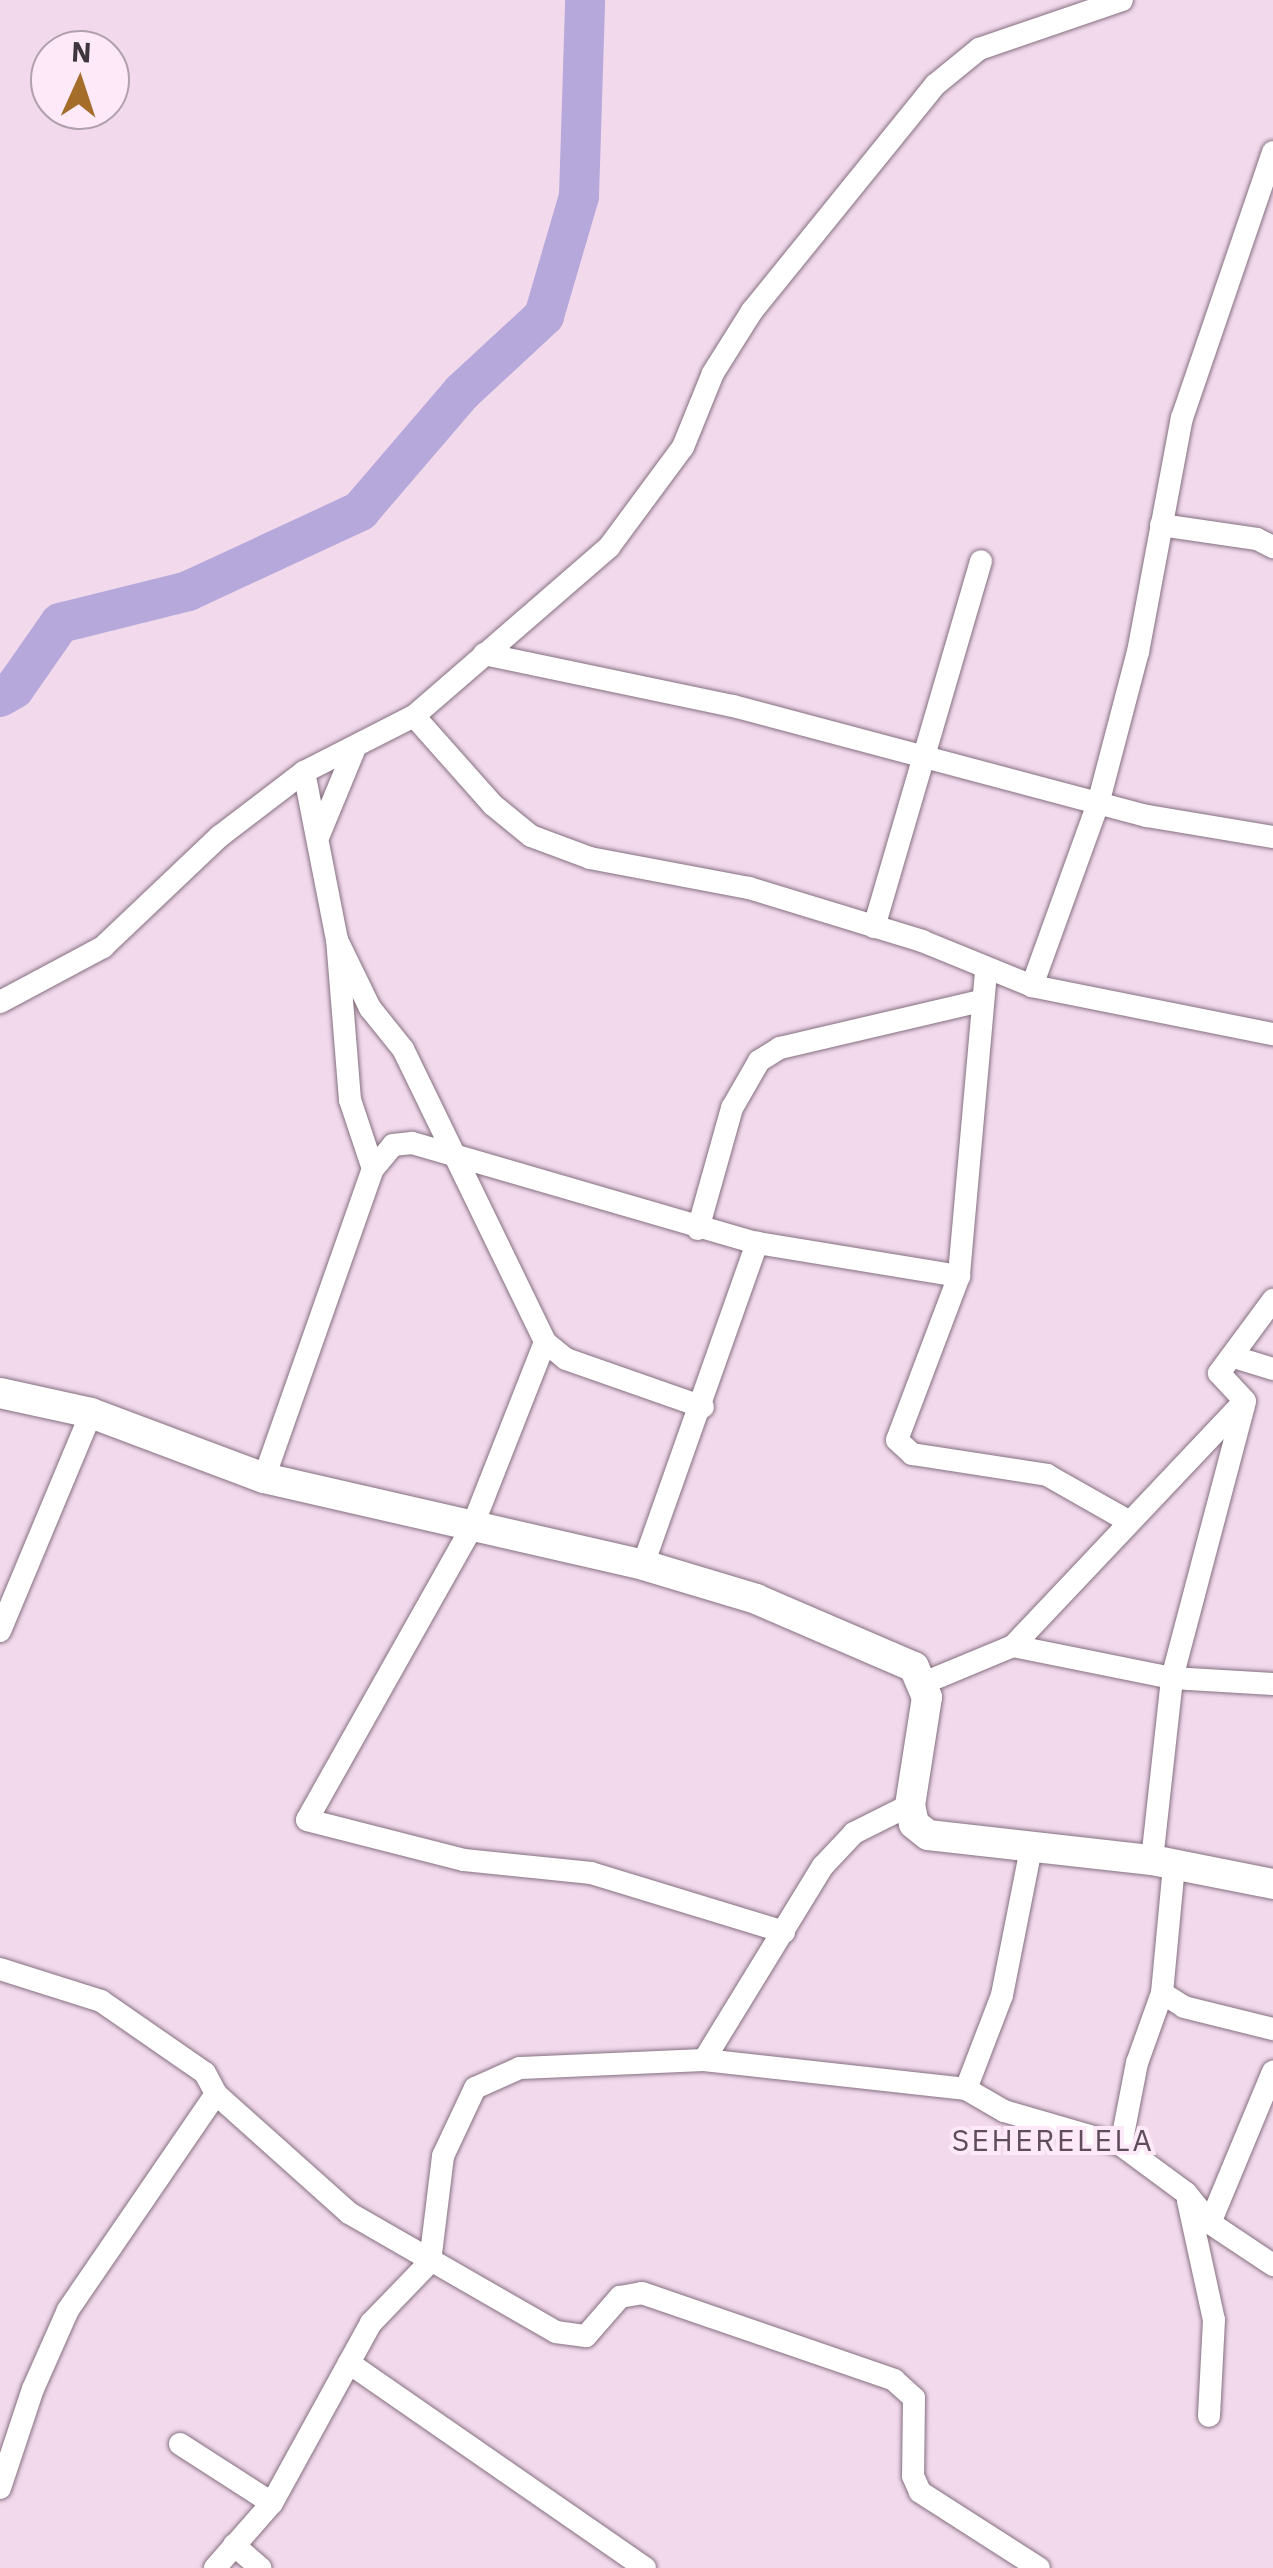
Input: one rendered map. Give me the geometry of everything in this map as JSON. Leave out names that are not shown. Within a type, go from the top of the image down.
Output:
[{"type":"street","points":[[0,1002],[103,947],[190,862],[304,772],[414,716],[632,522],[683,447],[713,373],[752,311],[935,85],[980,49],[1122,0]]},
{"type":"street","points":[[1032,986],[1098,804],[1138,652],[1182,418],[1273,152]]},
{"type":"street","points":[[1160,526],[1273,547]]},
{"type":"street","points":[[874,926],[981,560]]},
{"type":"street","points":[[484,654],[926,754],[1098,804],[1273,837]]},
{"type":"street","points":[[414,716],[493,806],[531,836],[590,858],[748,888],[874,926],[986,972],[1032,986],[1273,1034]]},
{"type":"street","points":[[318,838],[332,792],[355,749]]},
{"type":"street","points":[[304,772],[337,940],[342,1052],[374,1169]]},
{"type":"street","points":[[337,940],[370,1008],[403,1049],[545,1342],[566,1359],[703,1407]]},
{"type":"street","points":[[986,972],[980,1001],[959,1276],[897,1432],[900,1448],[1047,1475],[1128,1521]]},
{"type":"street","points":[[698,1229],[732,1108],[759,1061],[780,1048],[980,1001]]},
{"type":"street","points":[[264,1478],[374,1169],[393,1145],[412,1144],[455,1160],[757,1243],[959,1276]]},
{"type":"street","points":[[643,1565],[703,1407],[757,1243]]},
{"type":"street","points":[[1245,1402],[1219,1373],[1273,1300]]},
{"type":"street","points":[[545,1342],[472,1527],[307,1820],[464,1860],[591,1874],[784,1932]]},
{"type":"street","points":[[1234,1357],[1273,1369]]},
{"type":"street","points":[[0,1393],[92,1413],[264,1478],[643,1565],[756,1599],[899,1657],[924,1683]]},
{"type":"street","points":[[924,1683],[1013,1646],[1245,1402]]},
{"type":"street","points":[[1121,2146],[1137,2063],[1162,1993],[1163,1863],[1172,1678],[1245,1402]]},
{"type":"street","points":[[0,1631],[92,1413]]},
{"type":"street","points":[[1013,1646],[1172,1678],[1273,1684]]},
{"type":"street","points":[[924,1683],[910,1805],[914,1824],[928,1835],[1163,1863],[1273,1884]]},
{"type":"street","points":[[704,2060],[823,1866],[854,1832],[910,1805]]},
{"type":"street","points":[[966,2089],[1002,1996],[1031,1849]]},
{"type":"street","points":[[0,1969],[101,2001],[205,2073],[216,2094],[349,2212],[430,2262],[574,2337],[586,2336],[620,2297],[642,2293],[894,2380],[916,2409],[913,2476],[920,2492],[1039,2568]]},
{"type":"street","points":[[1162,1993],[1184,2007],[1273,2029]]},
{"type":"street","points":[[216,2568],[272,2503],[371,2324],[430,2262],[443,2156],[475,2088],[520,2068],[704,2060],[966,2089],[1004,2111],[1121,2146],[1186,2193],[1210,2223],[1273,2265]]},
{"type":"street","points":[[1210,2223],[1273,2072]]},
{"type":"street","points":[[0,2488],[33,2389],[68,2310],[216,2094]]},
{"type":"street","points":[[1186,2193],[1214,2320],[1209,2416]]},
{"type":"street","points":[[348,2364],[645,2568]]},
{"type":"street","points":[[180,2444],[272,2503]]},
{"type":"street","points":[[234,2546],[260,2568]]},
{"type":"waterway","points":[[0,697],[14,689],[60,623],[188,591],[360,511],[462,392],[544,316],[579,196],[585,0]]},
{"type":"district","name":"SEHERELELA","points":[[1053,2140]]}]
